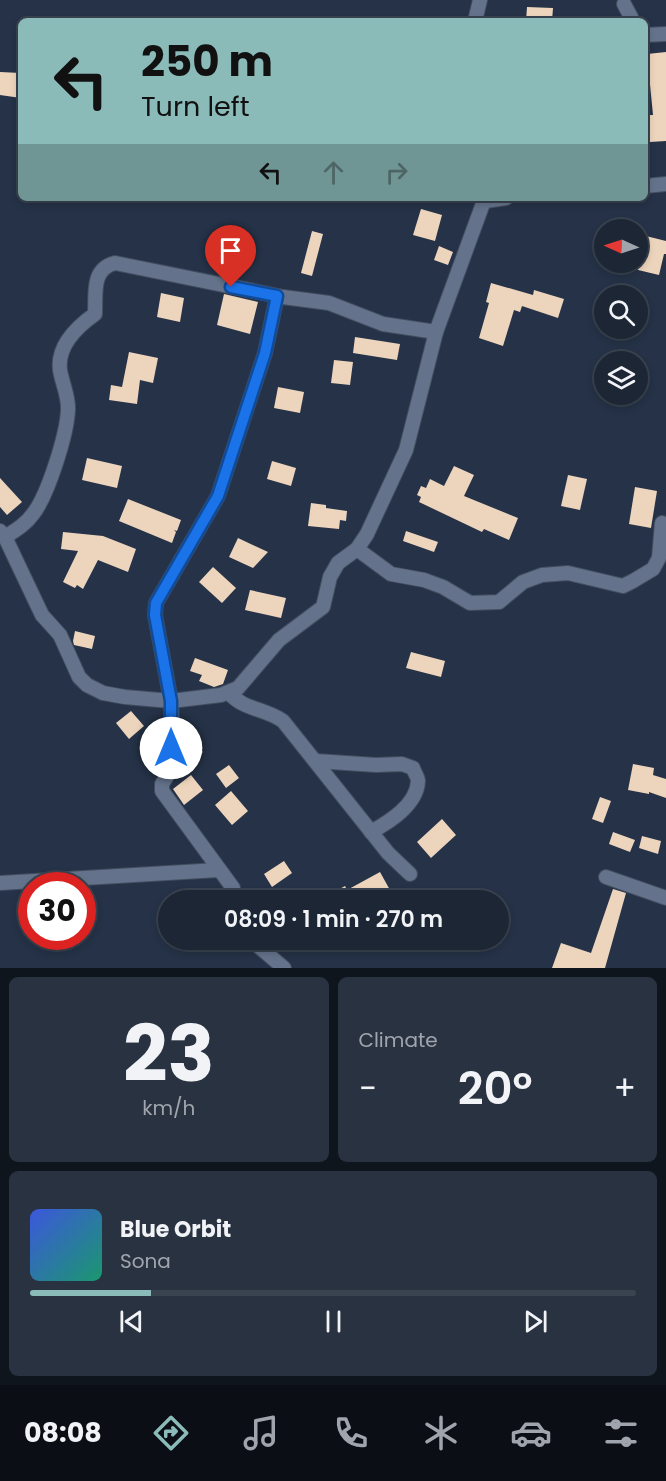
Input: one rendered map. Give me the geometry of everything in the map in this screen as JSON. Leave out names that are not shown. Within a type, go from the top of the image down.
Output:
[{"type":"street","points":[[476,18],[480,0]]},
{"type":"street","points":[[624,4],[631,18]]},
{"type":"street","points":[[648,35],[666,34]]},
{"type":"street","points":[[648,186],[666,184]]},
{"type":"street","points":[[436,332],[383,324],[329,303],[277,296],[115,263],[105,265],[99,274],[95,314],[78,327],[66,343],[60,366],[68,406],[68,419],[51,476],[35,512],[22,526],[3,534],[42,615],[60,635],[79,677],[87,685],[103,693],[126,697],[171,701],[229,693],[238,688],[251,675],[279,640],[322,607],[330,577],[338,563],[357,549],[367,534],[406,450],[436,332],[484,201]]},
{"type":"street","points":[[233,890],[162,790],[162,784],[171,770],[171,701],[155,615],[156,603],[218,496],[265,353],[277,296]]},
{"type":"street","points":[[357,549],[391,574],[424,580],[443,587],[470,603],[499,602],[523,582],[542,575],[568,573],[623,585],[633,581],[653,569],[659,558],[662,523]]},
{"type":"street","points":[[229,693],[247,707],[270,712],[283,721],[388,853],[410,874]]},
{"type":"street","points":[[315,761],[375,765],[402,764],[413,768],[418,781],[412,799],[392,821],[371,832]]},
{"type":"street","points":[[0,883],[218,870]]},
{"type":"street","points":[[606,877],[666,898]]},
{"type":"street","points":[[263,950],[284,968]]},
{"type":"building","points":[[527,7],[553,8],[552,18],[526,18]]},
{"type":"building","points":[[666,52],[666,141],[650,142],[649,115],[653,115],[648,54]]},
{"type":"building","points":[[0,72],[18,73],[18,98],[0,95]]},
{"type":"building","points":[[421,209],[442,215],[435,241],[413,235]]},
{"type":"building","points":[[312,231],[323,234],[312,276],[301,273]]},
{"type":"building","points":[[648,236],[666,241],[666,254],[664,254],[659,275],[648,272]]},
{"type":"building","points":[[439,246],[453,252],[448,265],[434,260]]},
{"type":"building","points":[[491,283],[533,295],[534,290],[564,299],[558,318],[522,306],[520,312],[514,310],[503,346],[479,338],[489,303],[486,302]]},
{"type":"building","points":[[161,293],[184,298],[180,322],[157,317]]},
{"type":"building","points":[[224,294],[258,302],[250,334],[217,325]]},
{"type":"building","points":[[355,337],[400,344],[397,360],[353,353]]},
{"type":"building","points":[[129,352],[158,358],[153,383],[140,380],[137,404],[109,400],[111,385],[122,387]]},
{"type":"building","points":[[334,360],[353,362],[350,385],[331,383]]},
{"type":"building","points":[[278,387],[304,392],[300,413],[274,408]]},
{"type":"building","points":[[87,458],[122,466],[117,488],[82,480]]},
{"type":"building","points":[[272,461],[296,468],[291,486],[267,479]]},
{"type":"building","points":[[454,466],[474,475],[464,496],[518,518],[509,540],[484,529],[482,532],[419,502],[421,497],[417,495],[421,486],[426,488],[430,479],[444,486]]},
{"type":"building","points":[[568,475],[587,479],[580,510],[561,506]]},
{"type":"building","points":[[0,478],[22,502],[7,515],[0,507]]},
{"type":"building","points":[[635,487],[657,491],[651,528],[629,524]]},
{"type":"building","points":[[128,499],[181,520],[177,531],[174,530],[176,532],[172,543],[119,521]]},
{"type":"building","points":[[311,503],[347,511],[346,521],[340,520],[339,529],[308,526]]},
{"type":"building","points":[[406,531],[438,542],[434,552],[403,541]]},
{"type":"building","points":[[63,532],[103,536],[136,549],[128,572],[98,560],[83,589],[63,582],[78,551],[61,549]]},
{"type":"building","points":[[238,538],[268,552],[253,568],[229,557]]},
{"type":"building","points":[[213,567],[236,588],[222,603],[199,582]]},
{"type":"building","points":[[250,590],[286,598],[281,618],[245,610]]},
{"type":"building","points":[[75,631],[95,636],[92,649],[74,645]]},
{"type":"building","points":[[411,652],[445,661],[441,677],[406,668]]},
{"type":"building","points":[[195,658],[228,670],[223,684],[214,687],[199,681],[202,675],[190,671]]},
{"type":"building","points":[[131,711],[144,726],[129,739],[116,723]]},
{"type":"building","points":[[190,737],[203,752],[185,768],[180,762],[181,745]]},
{"type":"building","points":[[633,764],[654,768],[653,775],[666,779],[666,798],[649,792],[649,794],[628,790]]},
{"type":"building","points":[[229,765],[239,778],[226,788],[216,774]]},
{"type":"building","points":[[191,775],[203,790],[184,805],[173,789]]},
{"type":"building","points":[[231,791],[248,811],[232,825],[215,805]]},
{"type":"building","points":[[600,797],[611,801],[603,823],[592,819]]},
{"type":"building","points":[[442,819],[456,835],[431,858],[417,842]]},
{"type":"building","points":[[613,832],[635,840],[630,852],[609,844]]},
{"type":"building","points":[[642,836],[661,841],[658,854],[639,848]]},
{"type":"building","points":[[284,861],[292,873],[272,887],[264,874]]},
{"type":"building","points":[[380,872],[390,890],[347,890]]},
{"type":"building","points":[[613,889],[626,893],[605,968],[552,968],[561,943],[591,953]]},
{"type":"route","points":[[171,748],[171,701],[155,615],[156,603],[218,496],[265,353],[277,296],[231,287]]}]
